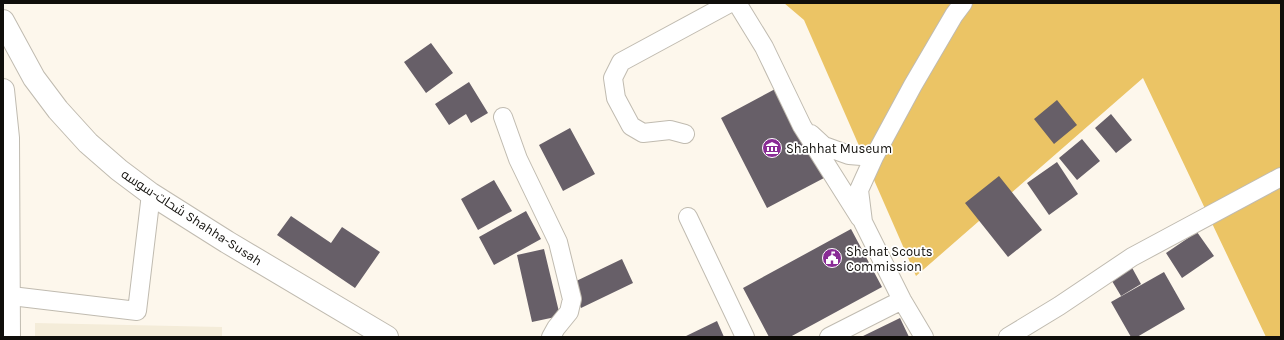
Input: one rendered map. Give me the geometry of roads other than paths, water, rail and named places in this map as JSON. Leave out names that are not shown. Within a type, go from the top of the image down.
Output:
[{"type":"main road","name":"شحات-سوسه Shahha-Susah","points":[[3,21],[34,78],[58,110],[88,143],[119,170],[151,194],[227,242],[387,337]]},
{"type":"main road","points":[[3,92],[8,138],[6,167],[6,295],[9,337]]},
{"type":"street","points":[[685,134],[670,130],[643,133],[631,126],[616,98],[613,78],[622,62],[730,3]]},
{"type":"street","points":[[737,3],[764,47],[802,126],[863,222],[902,300],[924,337]]},
{"type":"street","points":[[863,222],[859,190],[874,157],[913,85],[954,15],[963,3]]},
{"type":"street","points":[[503,117],[518,159],[558,242],[572,299],[568,312],[551,337]]},
{"type":"street","points":[[802,126],[824,146],[849,155],[874,157]]},
{"type":"street","points":[[1008,337],[1059,306],[1132,257],[1281,177]]},
{"type":"street","points":[[6,295],[137,311],[151,194]]},
{"type":"street","points":[[688,217],[745,337]]},
{"type":"street","points":[[829,337],[902,300]]},
{"type":"place","name":"Shahhat Museum","points":[[772,148]]},
{"type":"place","name":"Shehat Scouts Commission","points":[[832,258]]}]
